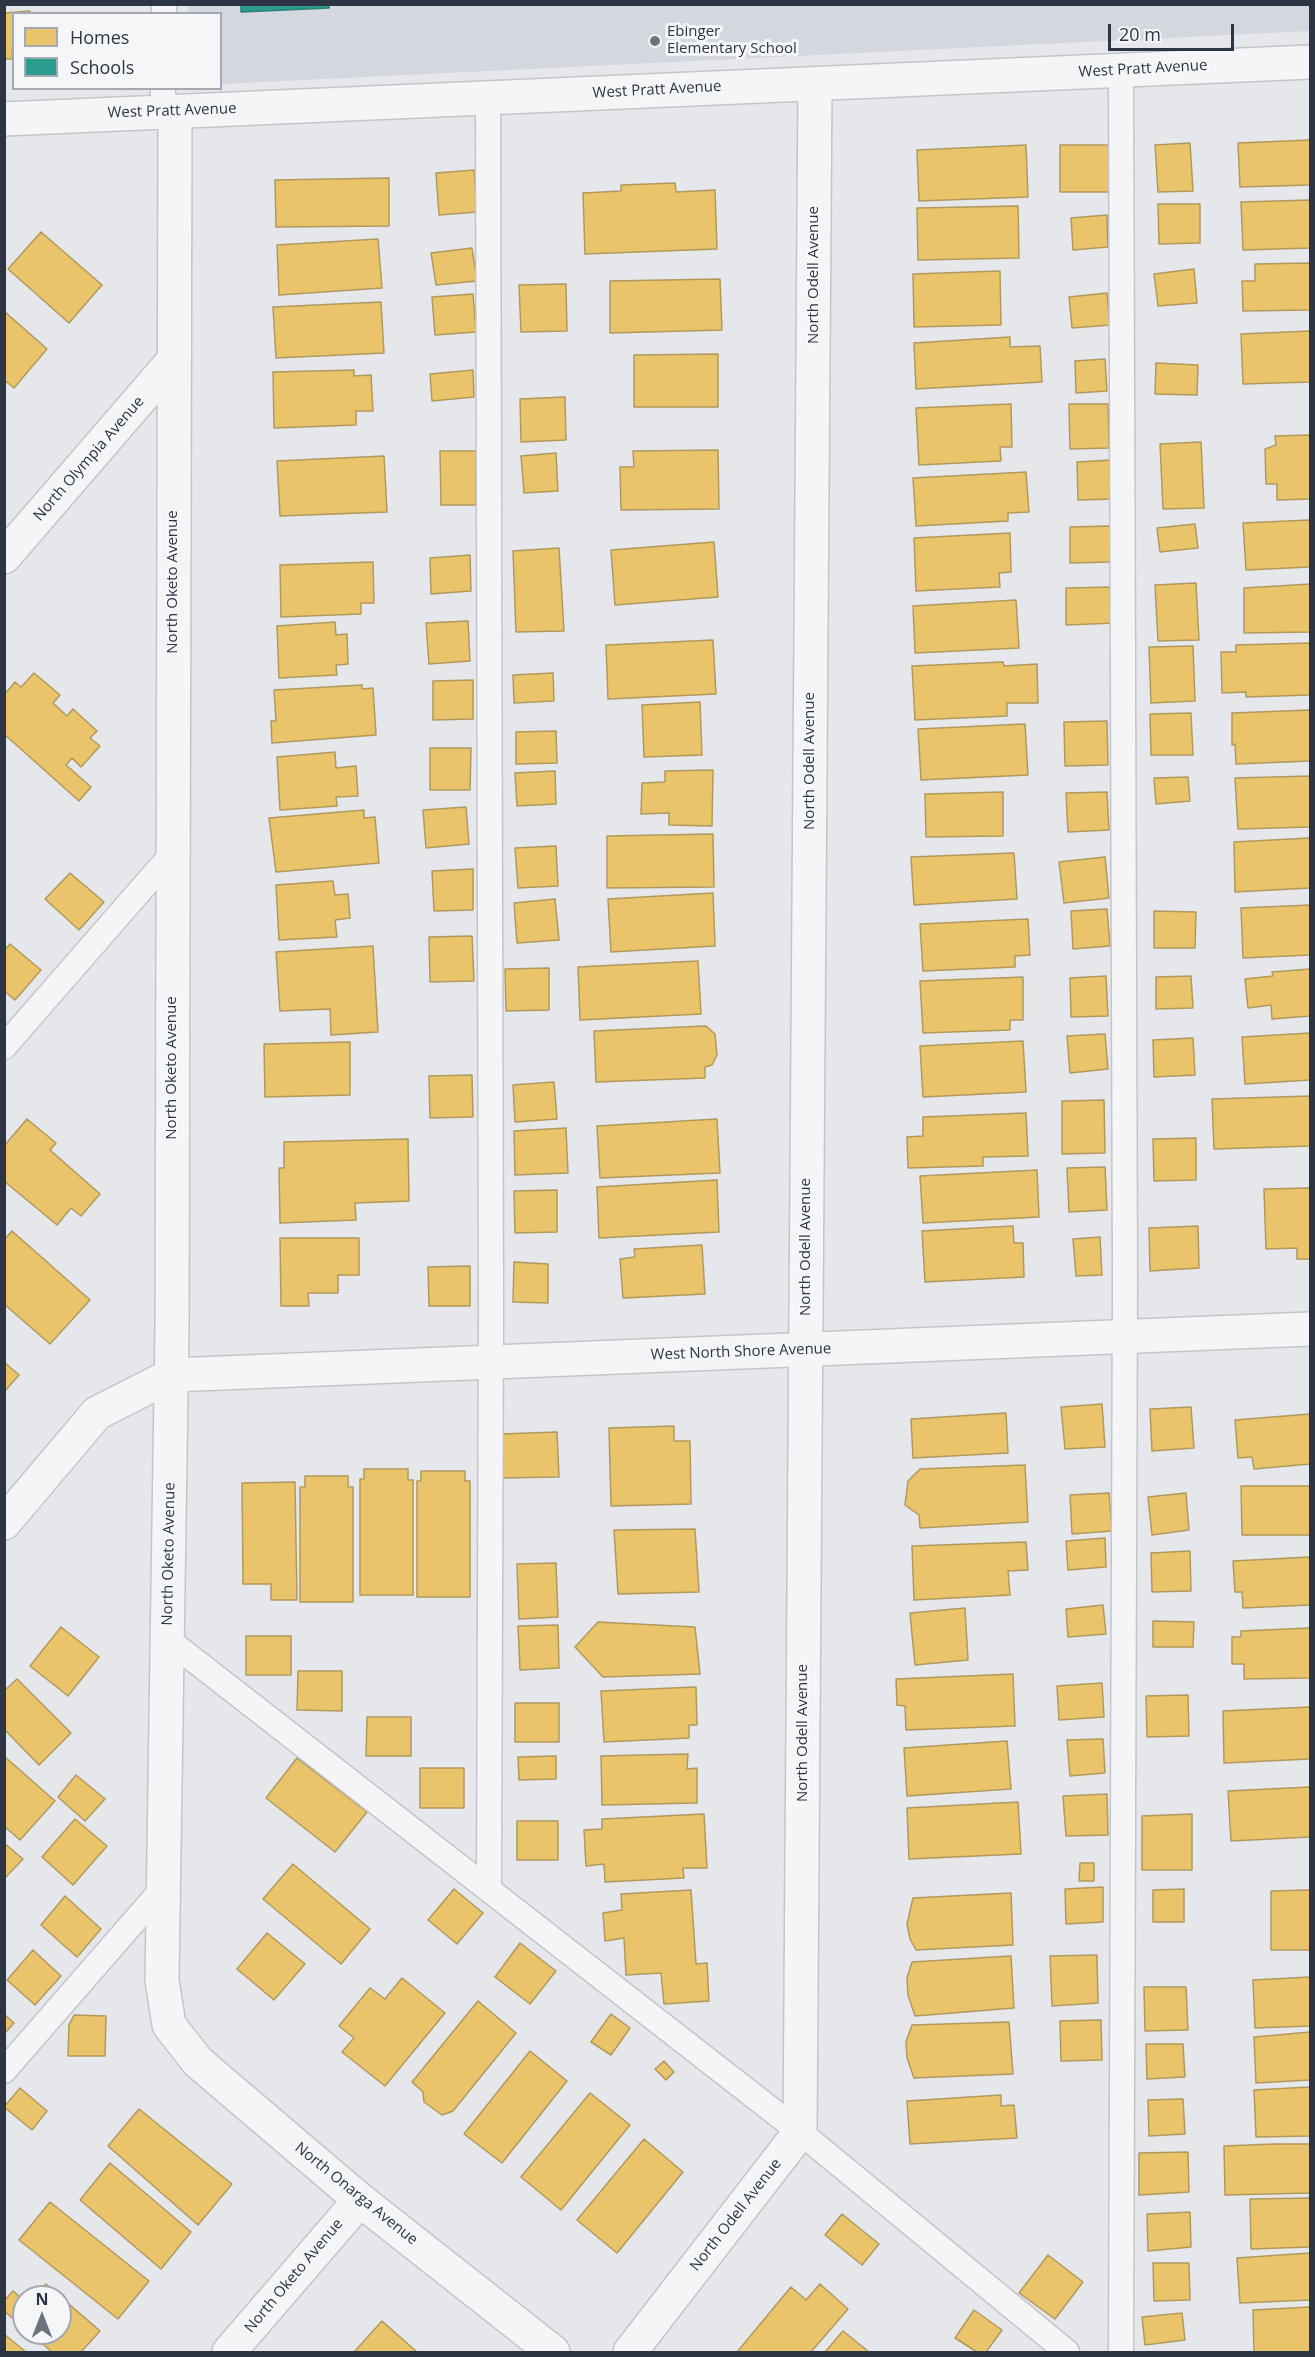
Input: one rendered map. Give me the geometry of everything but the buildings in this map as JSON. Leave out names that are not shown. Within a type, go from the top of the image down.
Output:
[{"type":"street","name":"West Pratt Avenue","points":[[4,119],[167,104],[488,98],[1311,62]]},
{"type":"street","name":"North Odell Avenue","points":[[630,2352],[800,2132],[816,84]]},
{"type":"street","name":"North Oketo Avenue","points":[[167,104],[173,361],[172,1375],[162,1980],[169,2025]]},
{"type":"street","name":"North Olympia Avenue","points":[[4,557],[173,361]]},
{"type":"street","name":"West North Shore Avenue","points":[[172,1375],[1311,1329]]},
{"type":"street","points":[[4,1523],[97,1413],[172,1375]]},
{"type":"street","name":"North Onarga Avenue","points":[[169,2025],[198,2062],[360,2200],[553,2352]]},
{"type":"street","name":"North Oketo Avenue","points":[[229,2352],[360,2200]]},
{"type":"lane","points":[[1121,70],[1125,1336],[1121,2352]]},
{"type":"lane","points":[[488,98],[491,1362],[489,1889]]},
{"type":"lane","points":[[4,1047],[173,853]]},
{"type":"lane","points":[[167,1639],[800,2132],[1067,2352]]},
{"type":"lane","points":[[4,2071],[164,1887]]},
{"type":"shaded area","name":"Ebinger Elementary School","points":[[1310,4],[1310,31],[222,84],[222,12],[188,12],[188,5]]},
{"type":"place","name":"Ebinger Elementary School","points":[[655,41]]}]
